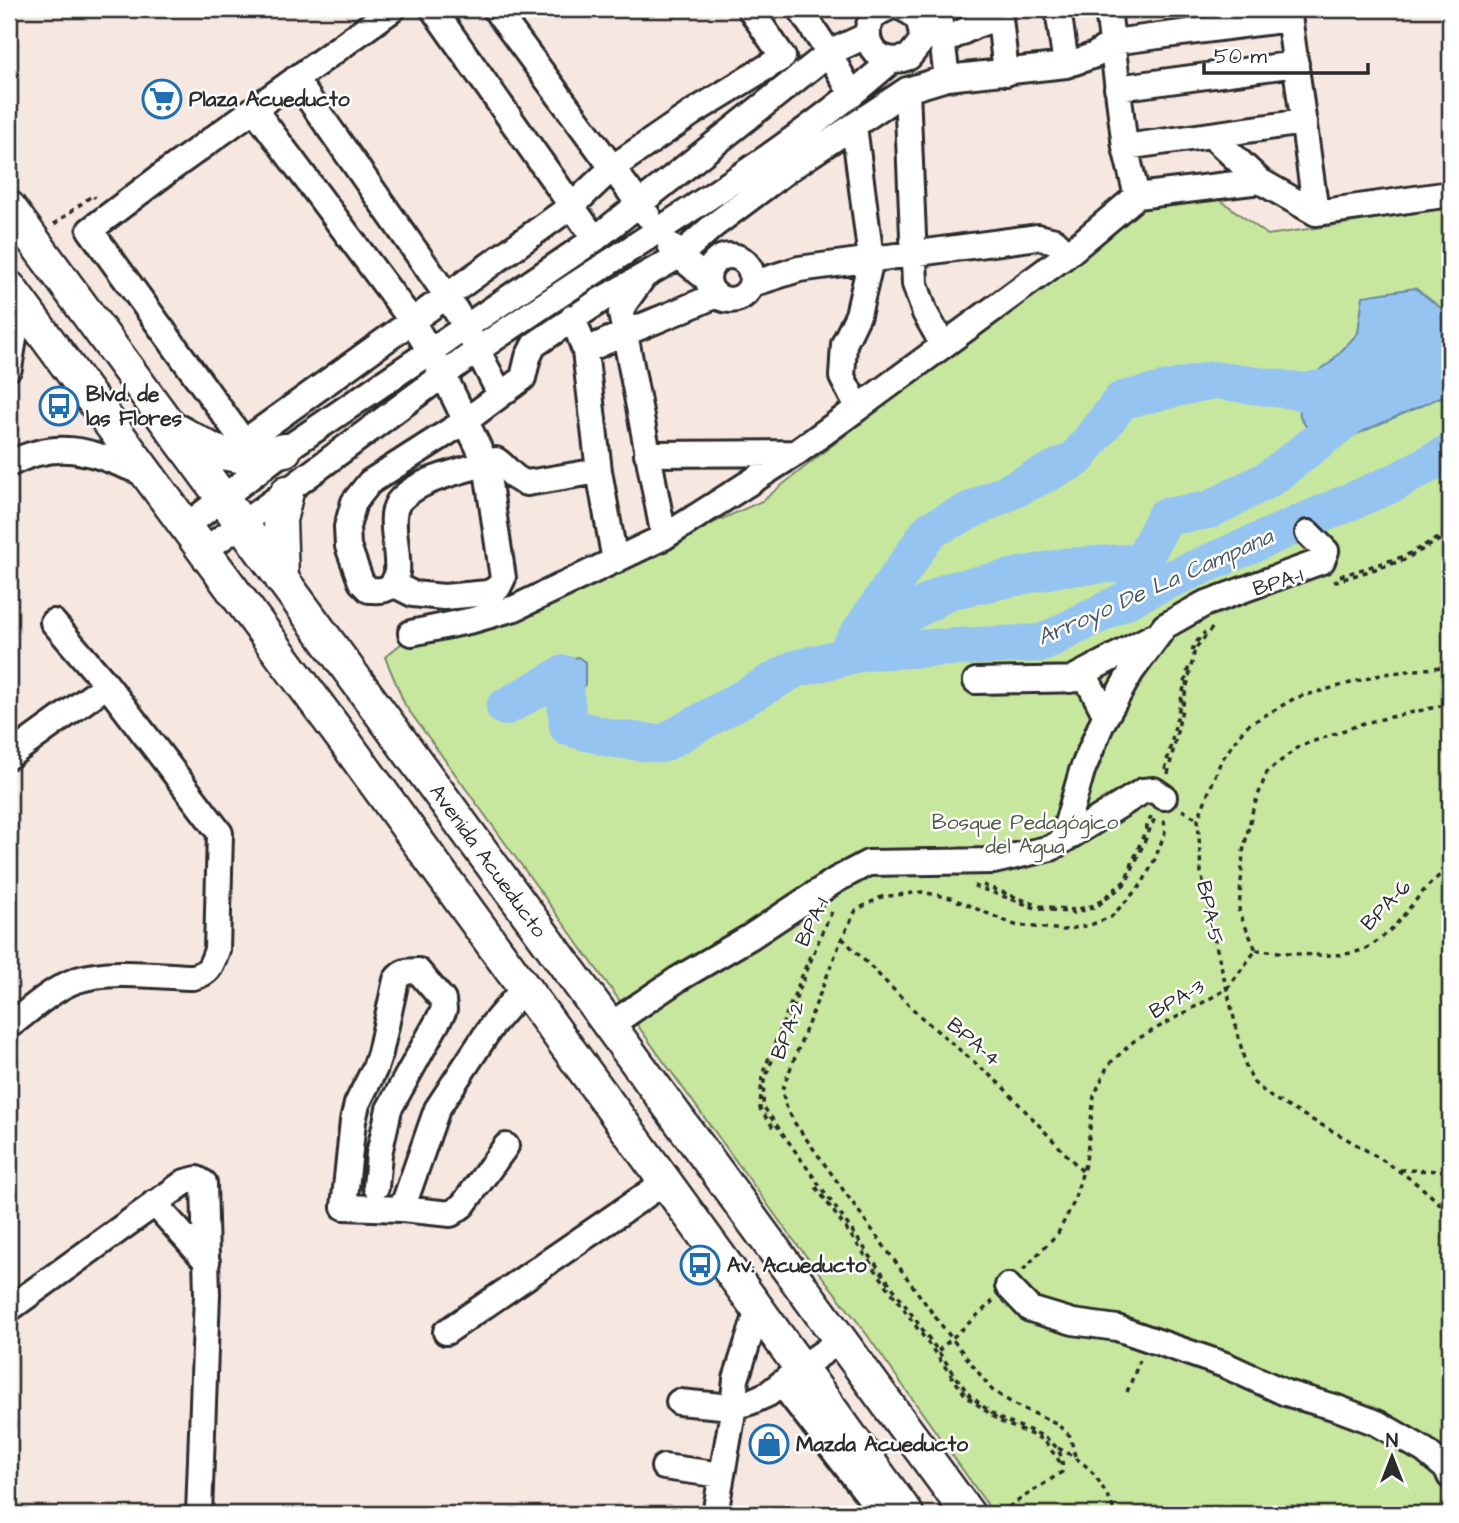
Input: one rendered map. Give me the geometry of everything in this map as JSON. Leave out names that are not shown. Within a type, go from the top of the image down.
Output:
[{"type":"main road","name":"Avenida Acueducto","points":[[9,207],[968,1514]]},
{"type":"main road","points":[[9,288],[343,739],[758,1310],[792,1375],[833,1412],[907,1514]]},
{"type":"main road","points":[[169,426],[216,452],[244,457],[285,450]]},
{"type":"main road","points":[[282,580],[280,520],[287,492]]},
{"type":"main road","points":[[833,1412],[874,1384]]},
{"type":"street","points":[[393,9],[90,230],[244,442],[573,205],[612,168],[695,111],[783,57],[823,43],[872,19]]},
{"type":"street","points":[[433,9],[595,239]]},
{"type":"street","points":[[495,9],[679,256],[724,299],[741,297],[752,284],[799,269],[913,253],[1038,237],[1055,240],[1068,254]]},
{"type":"street","points":[[750,9],[783,57]]},
{"type":"street","points":[[800,9],[852,95]]},
{"type":"street","points":[[904,9],[938,25],[974,26],[999,13],[1006,73]]},
{"type":"street","points":[[1058,9],[1066,65]]},
{"type":"street","points":[[1108,9],[1125,147],[1137,196]]},
{"type":"street","points":[[599,471],[527,483],[517,481],[505,466],[496,460],[419,486],[400,500],[393,511],[398,573],[393,584],[384,590],[369,590],[361,582],[348,547],[347,527],[354,502],[370,482],[467,420],[523,378],[527,357],[534,345],[573,317],[679,256],[713,226],[789,169],[907,90],[947,78],[1066,65],[1096,55],[1114,42],[1288,14],[1316,213]]},
{"type":"street","points":[[872,19],[869,44],[874,52],[891,61]]},
{"type":"street","points":[[194,539],[241,526],[478,350],[698,205],[852,95],[891,61],[909,57],[938,25]]},
{"type":"street","points":[[938,25],[947,78]]},
{"type":"street","points":[[194,539],[222,500],[285,450],[595,239],[679,173],[823,43]]},
{"type":"street","points":[[1117,88],[1296,64]]},
{"type":"street","points":[[295,79],[447,296],[466,326],[500,394]]},
{"type":"street","points":[[907,90],[915,284],[925,313],[943,345]]},
{"type":"street","points":[[254,109],[412,321],[467,420],[486,463],[503,578],[498,588],[488,593],[444,597],[413,594],[393,584]]},
{"type":"street","points":[[1125,147],[1304,122]]},
{"type":"street","points":[[854,126],[871,259],[858,315],[844,344],[842,377],[858,408]]},
{"type":"street","points":[[1211,135],[1260,181],[1316,213],[1450,194]]},
{"type":"street","points":[[679,173],[728,255],[744,260],[753,275],[752,284]]},
{"type":"street","points":[[411,634],[515,608],[664,537],[796,453],[1068,254],[1137,196],[1260,181]]},
{"type":"street","points":[[712,287],[709,271],[713,263],[728,255]]},
{"type":"street","points":[[647,273],[624,304],[621,313],[664,537]]},
{"type":"street","points":[[585,351],[625,331],[682,311],[712,287]]},
{"type":"street","points":[[9,288],[16,327],[9,368]]},
{"type":"street","points":[[573,317],[585,351],[599,471],[615,561]]},
{"type":"street","points":[[9,464],[40,450],[60,448],[101,456],[148,475]]},
{"type":"street","points":[[647,454],[796,453]]},
{"type":"street","points":[[370,482],[400,500]]},
{"type":"street","points":[[1062,841],[1082,771],[1106,716],[1131,672],[1165,626],[1204,604],[1322,561],[1326,551],[1308,533]]},
{"type":"street","points":[[9,1026],[55,992],[77,980],[103,975],[193,977],[204,974],[212,965],[217,950],[220,833],[107,685],[53,622]]},
{"type":"street","points":[[1070,680],[1159,634]]},
{"type":"street","points":[[976,681],[1087,679],[1106,716]]},
{"type":"street","points":[[9,756],[107,685]]},
{"type":"street","points":[[609,1026],[835,880],[868,863],[994,861],[1051,848],[1143,791],[1154,790],[1162,797]]},
{"type":"street","points":[[376,1187],[379,1154],[389,1109],[444,1010],[443,1000],[418,971],[407,971],[400,974],[396,980],[375,1068],[357,1104],[344,1207],[451,1213],[463,1205],[506,1146]]},
{"type":"street","points":[[402,1209],[437,1109],[494,1024],[524,988]]},
{"type":"street","points":[[375,1068],[399,1090]]},
{"type":"street","points":[[9,1309],[186,1182],[197,1180],[204,1183],[207,1262],[199,1514]]},
{"type":"street","points":[[446,1332],[665,1182]]},
{"type":"street","points":[[154,1203],[207,1262]]},
{"type":"street","points":[[1008,1286],[1030,1308],[1073,1322],[1117,1328],[1148,1338],[1225,1365],[1286,1393],[1377,1423],[1423,1450],[1447,1469],[1450,1476]]},
{"type":"street","points":[[715,1514],[742,1357],[758,1310]]},
{"type":"street","points":[[679,1402],[732,1407],[768,1394],[841,1340]]},
{"type":"street","points":[[792,1375],[883,1514]]},
{"type":"street","points":[[664,1466],[722,1475]]},
{"type":"path","name":"BPA-1","points":[[1324,583],[1404,560],[1450,532]]},
{"type":"path","points":[[972,884],[1040,906],[1075,910],[1096,905],[1125,881],[1162,797],[1195,649],[1219,620]]},
{"type":"path","points":[[1162,797],[1175,721],[1194,645],[1211,625]]},
{"type":"path","name":"BPA-5","points":[[1450,666],[1384,674],[1295,698],[1245,727],[1221,761],[1198,819],[1201,872],[1214,937],[1246,1067],[1254,1083],[1271,1097],[1398,1170],[1438,1201],[1450,1215]]},
{"type":"path","points":[[1256,950],[1239,912],[1243,852],[1253,809],[1267,772],[1298,747],[1363,723],[1450,704]]},
{"type":"path","name":"BPA-2","points":[[1075,1456],[1070,1436],[1056,1423],[1015,1405],[992,1390],[794,1122],[785,1104],[782,1090],[842,938],[856,911],[881,897],[922,892],[951,898],[1015,925],[1042,929],[1064,930],[1111,917],[1142,884],[1156,859],[1165,832],[1162,797]]},
{"type":"path","name":"BPA-6","points":[[1256,950],[1335,955],[1360,951],[1376,942],[1426,887],[1450,868]]},
{"type":"path","name":"BPA-1","points":[[837,902],[822,932],[764,1081],[762,1106],[970,1395],[1001,1419],[1044,1435],[1056,1447],[1075,1456]]},
{"type":"path","points":[[829,910],[762,1075],[760,1109],[967,1396],[1001,1422],[1044,1440],[1063,1466]]},
{"type":"path","name":"BPA-4","points":[[842,938],[921,1017],[1000,1084],[1083,1172]]},
{"type":"path","name":"BPA-3","points":[[938,1351],[1008,1286],[1058,1233],[1073,1205],[1083,1172],[1094,1096],[1108,1065],[1134,1041],[1227,989],[1256,950]]},
{"type":"path","points":[[1398,1170],[1450,1171]]},
{"type":"path","points":[[1127,1392],[1148,1338]]},
{"type":"path","points":[[1011,1514],[1007,1508],[1062,1472],[1063,1466],[1056,1447]]},
{"type":"path","points":[[1075,1456],[1082,1460],[1101,1484],[1116,1514]]},
{"type":"green space","name":"Bosque Pedagógico del Agua","points":[[1212,194],[1268,235],[1450,208],[1450,1514],[994,1514],[860,1325],[789,1234],[405,705],[385,657],[407,639],[509,616],[762,501],[1141,201]]},
{"type":"water","points":[[1415,288],[1450,315],[1450,393],[1321,450],[1300,417],[1299,384],[1330,363],[1358,333],[1363,296]]},
{"type":"water","points":[[578,657],[585,662],[585,684],[579,697],[574,698],[560,688],[555,678],[562,664]]},
{"type":"waterway","points":[[843,657],[930,530],[1076,459],[1122,400],[1213,380],[1306,392],[1406,372],[1450,372]]},
{"type":"waterway","points":[[857,636],[897,620],[949,591],[1064,567],[1142,562],[1165,517],[1209,510],[1269,479],[1358,410]]},
{"type":"waterway","name":"Arroyo De La Campana","points":[[505,707],[564,674],[568,727],[614,739],[662,744],[795,669],[868,651],[1042,643],[1146,590],[1396,482],[1450,452]]},
{"type":"place","name":"Plaza Acueducto","points":[[162,99]]},
{"type":"place","name":"Blvd. de las Flores","points":[[59,406]]},
{"type":"place","name":"Av. Acueducto","points":[[700,1265]]},
{"type":"place","name":"Mazda Acueducto","points":[[769,1444]]}]
